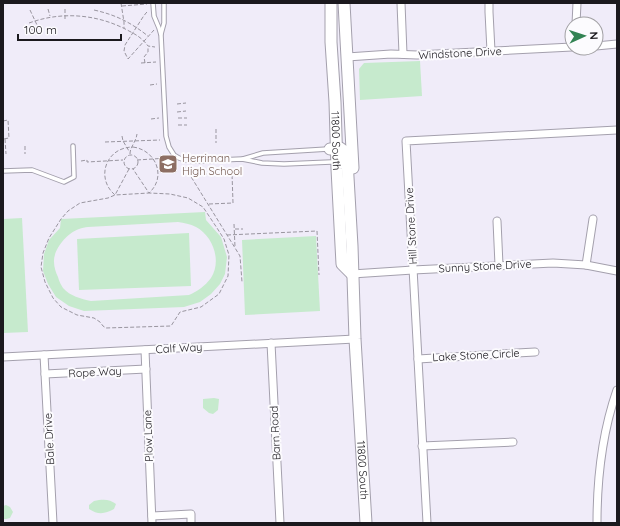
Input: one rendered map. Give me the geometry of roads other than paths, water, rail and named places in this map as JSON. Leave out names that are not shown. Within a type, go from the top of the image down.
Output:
[{"type":"main road","name":"11800 South","points":[[344,3],[358,258],[352,274],[366,523]]},
{"type":"main road","name":"11800 South","points":[[331,4],[331,42],[335,102],[333,149],[334,166],[342,264],[352,274]]},
{"type":"main road","points":[[331,4],[338,44],[347,56],[341,65],[342,86],[340,95],[335,102]]},
{"type":"main road","points":[[333,149],[340,148],[344,151],[347,160],[352,246],[352,274]]},
{"type":"street","points":[[401,3],[403,54]]},
{"type":"street","points":[[489,3],[491,51]]},
{"type":"street","points":[[576,16],[577,3]]},
{"type":"street","points":[[604,45],[617,44]]},
{"type":"street","name":"Windstone Drive","points":[[347,56],[417,55],[564,47]]},
{"type":"street","name":"Hill Stone Drive","points":[[427,523],[406,141],[617,130]]},
{"type":"street","points":[[586,265],[593,219]]},
{"type":"street","points":[[497,221],[499,265]]},
{"type":"street","name":"Sunny Stone Drive","points":[[352,274],[552,263],[586,265],[617,271]]},
{"type":"street","name":"Calf Way","points":[[3,357],[355,339]]},
{"type":"street","name":"Barn Road","points":[[271,343],[280,523]]},
{"type":"street","name":"Plow Lane","points":[[145,350],[152,520]]},
{"type":"street","name":"Lake Stone Circle","points":[[418,359],[534,352]]},
{"type":"street","name":"Bale Drive","points":[[44,355],[53,523]]},
{"type":"street","name":"Rope Way","points":[[45,374],[146,369]]},
{"type":"street","points":[[592,523],[597,523],[598,482],[603,443],[617,390]]},
{"type":"street","points":[[422,446],[513,442]]},
{"type":"street","points":[[152,520],[191,514],[191,523]]},
{"type":"lane","points":[[153,3],[154,16],[161,35],[166,136],[169,147],[174,155],[185,160],[198,161],[242,159],[263,153],[333,149]]},
{"type":"lane","points":[[161,35],[164,23],[164,3]]},
{"type":"lane","points":[[3,171],[32,170],[64,182],[74,177],[73,146]]},
{"type":"lane","points":[[242,159],[262,163],[334,166]]},
{"type":"place","name":"Herriman High School","points":[[168,164]]}]
